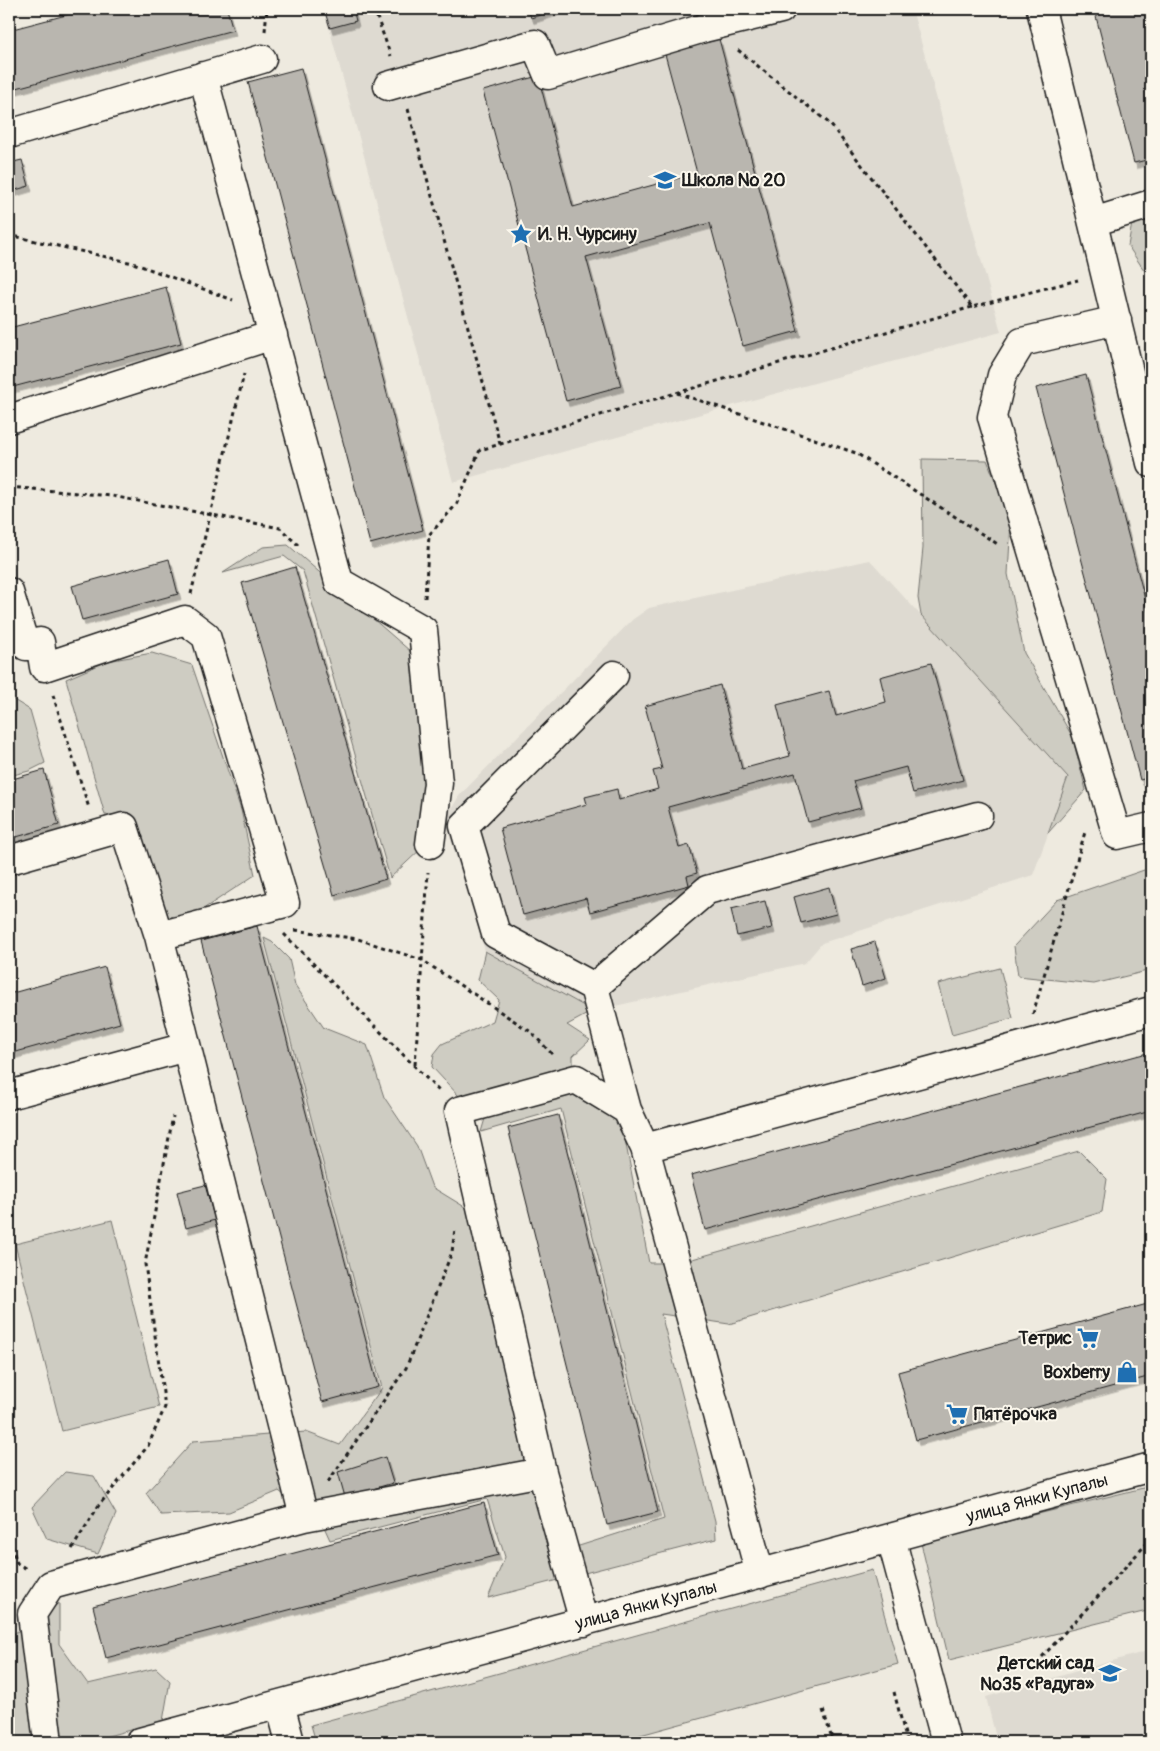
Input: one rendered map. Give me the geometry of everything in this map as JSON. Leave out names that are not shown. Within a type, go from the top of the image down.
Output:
[{"type":"street","points":[[394,84],[535,44],[548,75],[704,28],[781,9]]},
{"type":"street","points":[[1042,9],[1117,320],[1145,407],[1151,463]]},
{"type":"street","points":[[9,134],[262,58]]},
{"type":"street","points":[[204,76],[264,330],[339,582],[424,630],[438,783],[430,844]]},
{"type":"street","points":[[1093,222],[1151,204]]},
{"type":"street","points":[[1117,320],[1022,342],[1002,375],[992,416],[1118,835],[1151,827]]},
{"type":"street","points":[[9,419],[264,330]]},
{"type":"street","points":[[9,592],[17,638],[40,642],[44,667],[185,620],[206,636],[285,903],[269,919],[158,936]]},
{"type":"street","points":[[614,675],[464,826],[496,934],[594,987],[627,1110],[645,1148],[760,1574]]},
{"type":"street","points":[[594,987],[707,890],[978,816]]},
{"type":"street","points":[[9,860],[124,827],[158,936],[304,1517]]},
{"type":"street","points":[[645,1148],[1151,1011]]},
{"type":"street","points":[[9,1095],[186,1047]]},
{"type":"street","points":[[584,1622],[542,1472],[459,1111],[576,1079],[627,1110]]},
{"type":"street","name":"улица Янки Купалы","points":[[140,1742],[1151,1467]]},
{"type":"street","points":[[48,1742],[32,1614],[51,1585],[304,1517],[542,1472]]},
{"type":"street","points":[[891,1538],[946,1742]]},
{"type":"street","points":[[280,1704],[290,1742]]},
{"type":"path","points":[[374,9],[394,84],[500,444]]},
{"type":"path","points":[[704,28],[722,37],[830,124],[972,307]]},
{"type":"path","points":[[9,234],[133,263],[264,330],[210,515],[185,620]]},
{"type":"path","points":[[424,630],[429,535],[456,505],[480,450],[972,307],[1105,273]]},
{"type":"path","points":[[677,392],[856,453],[1038,570]]},
{"type":"path","points":[[9,487],[112,496],[280,528],[302,548]]},
{"type":"path","points":[[44,667],[98,835]]},
{"type":"path","points":[[1024,1046],[1087,826]]},
{"type":"path","points":[[415,1066],[430,844]]},
{"type":"path","points":[[269,919],[358,939],[422,960],[531,1032],[576,1079]]},
{"type":"path","points":[[269,919],[459,1111]]},
{"type":"path","points":[[9,1538],[17,1563],[51,1585],[99,1505],[148,1446],[165,1407],[145,1264],[174,1113]]},
{"type":"path","points":[[304,1517],[406,1368],[452,1252],[456,1223]]},
{"type":"path","points":[[1042,1657],[1151,1539]]},
{"type":"path","points":[[894,1692],[907,1742]]},
{"type":"path","points":[[823,1710],[832,1742]]},
{"type":"shaded area","name":"Школа № 20","points":[[324,9],[912,9],[1001,332],[453,482]]},
{"type":"shaded area","points":[[1151,218],[1151,268],[1144,270],[1128,246],[1132,223]]},
{"type":"shaded area","points":[[922,459],[987,460],[1011,521],[1008,574],[1024,653],[1072,736],[1086,790],[1048,833],[1068,777],[921,615],[918,598],[923,548]]},
{"type":"shaded area","points":[[288,545],[410,651],[432,752],[423,847],[390,878],[303,571],[284,556],[223,573],[263,547]]},
{"type":"shaded area","points":[[870,560],[1069,777],[1033,875],[822,943],[805,963],[593,1011],[485,951],[445,820],[459,796],[632,620],[649,608]]},
{"type":"shaded area","points":[[152,653],[192,665],[241,810],[255,875],[191,917],[164,917],[122,815],[105,815],[66,679],[108,661]]},
{"type":"shaded area","points":[[9,697],[30,710],[45,763],[29,771],[9,776]]},
{"type":"shaded area","points":[[1147,869],[1151,874],[1151,970],[1094,984],[1018,976],[1014,946],[1057,900]]},
{"type":"shaded area","points":[[264,938],[272,942],[289,959],[295,985],[324,1028],[367,1045],[384,1097],[417,1146],[432,1187],[468,1209],[576,1547],[664,1519],[561,1109],[481,1132],[493,1092],[459,1096],[432,1067],[434,1054],[442,1044],[493,1021],[499,1000],[478,980],[485,951],[593,1011],[567,1025],[590,1040],[573,1056],[573,1095],[622,1124],[649,1263],[678,1263],[1079,1151],[1107,1179],[1102,1212],[729,1324],[661,1314],[715,1521],[716,1539],[488,1598],[505,1557],[487,1499],[330,1540],[325,1529],[279,1491],[229,1512],[161,1515],[146,1493],[193,1441],[306,1432],[340,1445],[382,1388]]},
{"type":"shaded area","points":[[1000,968],[1013,1018],[952,1035],[938,984]]},
{"type":"shaded area","points":[[112,1220],[159,1407],[62,1431],[15,1244]]},
{"type":"shaded area","points":[[65,1472],[94,1476],[116,1514],[98,1554],[47,1539],[32,1507]]},
{"type":"shaded area","points":[[1151,1486],[1151,1610],[949,1660],[921,1543]]},
{"type":"shaded area","points":[[872,1570],[898,1664],[615,1742],[423,1742],[416,1734],[386,1742],[316,1742],[311,1725]]},
{"type":"shaded area","points":[[59,1603],[59,1644],[88,1684],[156,1668],[170,1681],[163,1721],[86,1742],[19,1742],[9,1731],[9,1637]]},
{"type":"shaded area","name":"Детский сад №35 «Радуга»","points":[[1151,1650],[1151,1742],[997,1742],[986,1697]]},
{"type":"building","points":[[89,9],[227,9],[233,30],[9,90],[9,30]]},
{"type":"building","points":[[324,9],[353,9],[356,21],[330,28]]},
{"type":"building","points":[[528,9],[555,9],[555,10],[531,18]]},
{"type":"building","points":[[1094,9],[1151,9],[1151,159],[1134,163]]},
{"type":"building","points":[[719,39],[798,331],[743,346],[710,223],[586,257],[621,386],[566,401],[483,91],[538,76],[573,207],[697,173],[665,54]]},
{"type":"building","points":[[301,68],[423,530],[370,544],[248,82]]},
{"type":"building","points":[[22,160],[29,186],[9,192],[9,163]]},
{"type":"building","points":[[166,287],[181,343],[9,388],[9,328]]},
{"type":"building","points":[[1086,375],[1151,622],[1151,777],[1140,780],[1036,388]]},
{"type":"building","points":[[169,559],[178,594],[82,620],[72,586]]},
{"type":"building","points":[[295,567],[386,879],[334,895],[242,583]]},
{"type":"building","points":[[931,663],[963,780],[913,793],[906,767],[853,781],[861,808],[808,822],[795,773],[668,807],[679,848],[689,845],[697,873],[687,876],[689,885],[590,912],[586,898],[523,915],[500,828],[587,804],[585,797],[617,789],[619,800],[658,789],[653,771],[662,769],[645,706],[720,685],[742,769],[790,756],[777,705],[829,691],[836,716],[886,702],[880,677]]},
{"type":"building","points":[[44,770],[59,825],[9,839],[9,780]]},
{"type":"building","points":[[829,887],[836,914],[801,923],[794,897]]},
{"type":"building","points":[[765,901],[772,928],[737,936],[731,909]]},
{"type":"building","points":[[257,926],[378,1387],[322,1402],[201,941]]},
{"type":"building","points":[[875,942],[886,978],[862,986],[851,949]]},
{"type":"building","points":[[105,967],[120,1023],[9,1054],[9,994]]},
{"type":"building","points":[[1151,1052],[1151,1111],[705,1230],[691,1175]]},
{"type":"building","points":[[558,1115],[658,1512],[607,1525],[508,1128]]},
{"type":"building","points":[[205,1185],[215,1220],[186,1228],[177,1192]]},
{"type":"building","name":"Тетрис","points":[[1151,1303],[1151,1376],[916,1440],[898,1372]]},
{"type":"building","points":[[385,1457],[393,1483],[345,1497],[338,1472]]},
{"type":"building","points":[[484,1503],[498,1555],[106,1658],[93,1606]]},
{"type":"place","name":"Школа № 20","points":[[665,180]]},
{"type":"place","name":"И. Н. Чурсину","points":[[521,234]]},
{"type":"place","name":"Тетрис","points":[[1088,1338]]},
{"type":"place","name":"Boxberry","points":[[1127,1372]]},
{"type":"place","name":"Пятёрочка","points":[[957,1414]]},
{"type":"place","name":"Детский сад №35 «Радуга»","points":[[1110,1673]]}]
